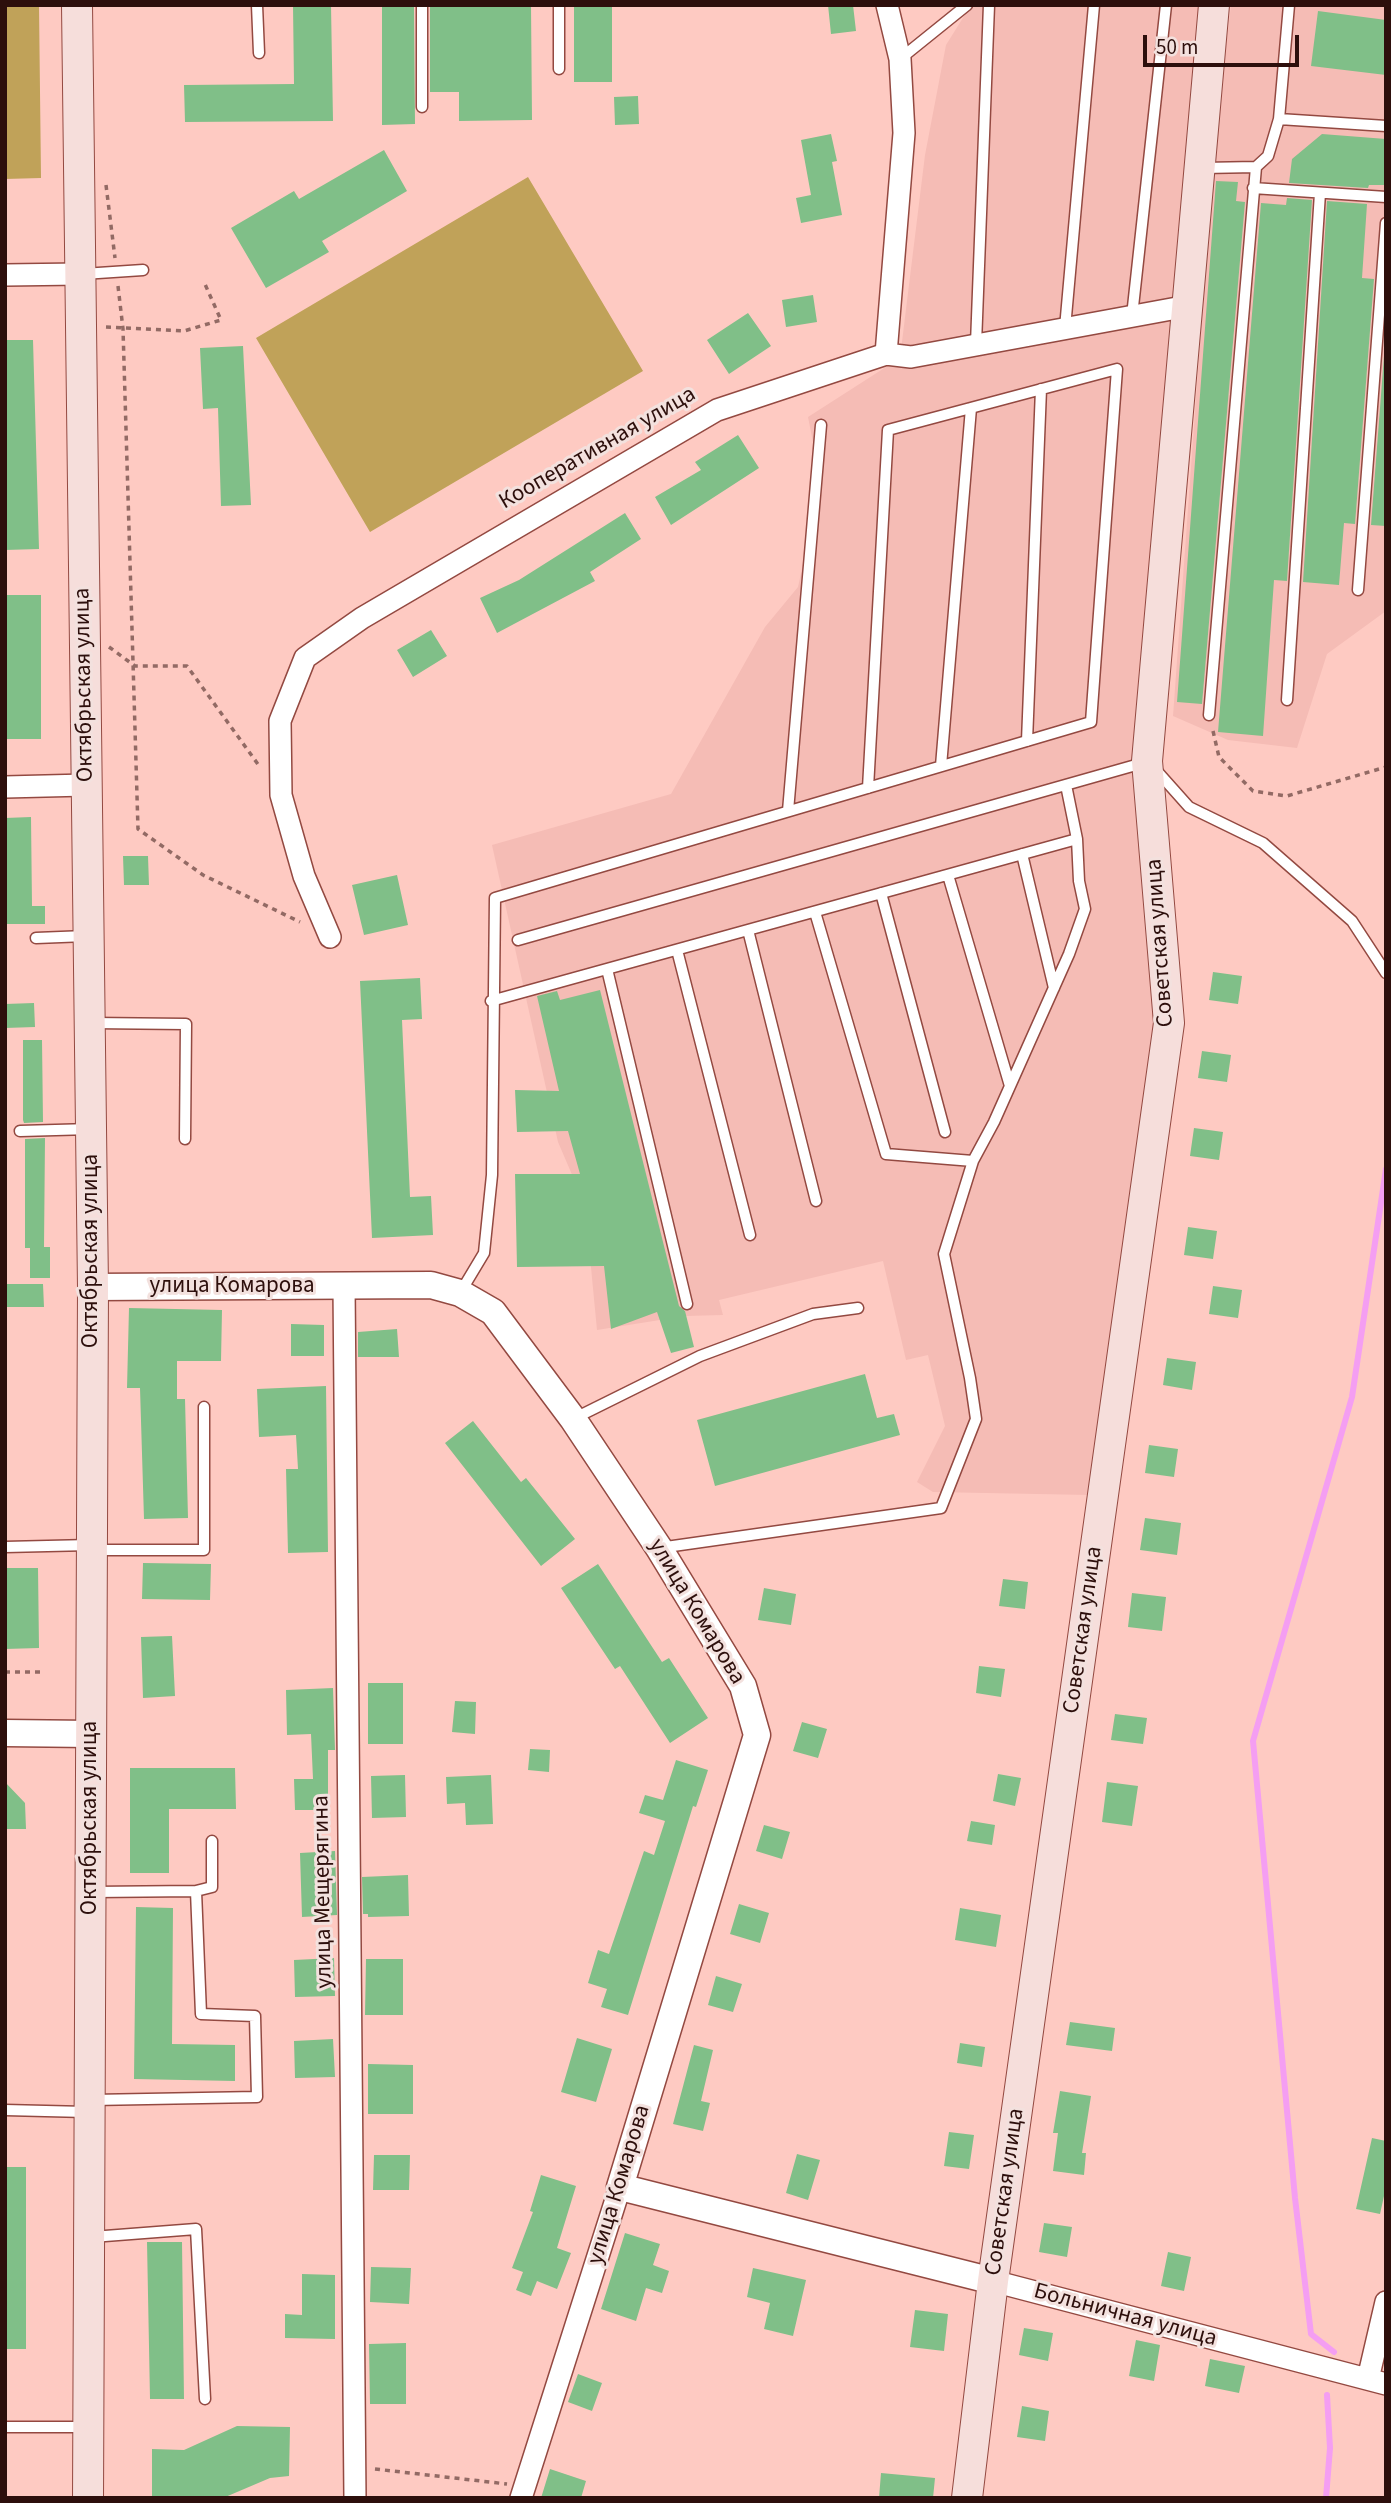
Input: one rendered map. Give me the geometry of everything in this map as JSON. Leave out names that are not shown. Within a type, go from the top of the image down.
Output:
[{"type":"main road","name":"Октябрьская улица","points":[[77,5],[93,1287],[88,2498]]},
{"type":"main road","name":"Советская улица","points":[[967,2498],[993,2281],[1169,1023],[1147,761],[1214,5]]},
{"type":"street","points":[[886,354],[904,133],[900,59],[887,5]]},
{"type":"street","points":[[5,275],[80,274]]},
{"type":"street","name":"Кооперативная улица","points":[[330,937],[304,876],[281,795],[281,721],[305,658],[362,618],[716,410],[886,354],[911,356],[1188,306]]},
{"type":"street","points":[[5,787],[86,785]]},
{"type":"street","name":"улица Комарова","points":[[93,1287],[431,1285],[460,1293],[493,1312],[573,1419],[659,1548],[743,1686],[757,1735],[620,2187],[523,2492]]},
{"type":"street","name":"улица Мещерягина","points":[[345,1286],[355,2498]]},
{"type":"street","points":[[5,1733],[91,1734]]},
{"type":"street","name":"Больничная улица","points":[[620,2187],[1377,2381]]},
{"type":"street","points":[[1377,2381],[1386,2302]]},
{"type":"lane","points":[[257,5],[259,53]]},
{"type":"lane","points":[[422,5],[422,107]]},
{"type":"lane","points":[[559,5],[559,69]]},
{"type":"lane","points":[[900,59],[967,5]]},
{"type":"lane","points":[[976,344],[989,5]]},
{"type":"lane","points":[[1065,328],[1094,5]]},
{"type":"lane","points":[[1132,316],[1166,5]]},
{"type":"lane","points":[[1209,715],[1253,188],[1256,167],[1268,156],[1279,119],[1289,5]]},
{"type":"lane","points":[[1279,119],[1386,126]]},
{"type":"lane","points":[[1200,168],[1256,167]]},
{"type":"lane","points":[[1253,188],[1386,197]]},
{"type":"lane","points":[[1287,700],[1320,193]]},
{"type":"lane","points":[[1358,590],[1386,223]]},
{"type":"lane","points":[[80,274],[143,270]]},
{"type":"lane","points":[[460,1293],[484,1253],[492,1175],[491,1001],[495,898],[788,811],[868,788],[1091,722],[1117,369],[888,430],[868,788]]},
{"type":"lane","points":[[1027,741],[1041,389]]},
{"type":"lane","points":[[941,766],[971,408]]},
{"type":"lane","points":[[788,811],[821,425]]},
{"type":"lane","points":[[518,940],[1147,761],[1189,807],[1264,843],[1352,921],[1386,973]]},
{"type":"lane","points":[[659,1548],[941,1508],[976,1419],[971,1378],[944,1254],[973,1161],[1054,988],[1085,909],[1079,881],[1077,839],[1066,785]]},
{"type":"lane","points":[[491,1001],[1077,839]]},
{"type":"lane","points":[[1022,854],[1054,988]]},
{"type":"lane","points":[[948,875],[1010,1086]]},
{"type":"lane","points":[[881,893],[945,1132]]},
{"type":"lane","points":[[814,912],[886,1154],[973,1161]]},
{"type":"lane","points":[[748,930],[816,1202]]},
{"type":"lane","points":[[36,938],[89,936]]},
{"type":"lane","points":[[677,950],[750,1235]]},
{"type":"lane","points":[[607,969],[687,1304]]},
{"type":"lane","points":[[89,1023],[186,1024],[185,1139]]},
{"type":"lane","points":[[20,1131],[91,1129]]},
{"type":"lane","points":[[573,1419],[700,1356],[813,1314],[858,1308]]},
{"type":"lane","points":[[5,1547],[204,1550],[204,1407]]},
{"type":"lane","points":[[90,1892],[196,1891],[212,1888],[212,1841]]},
{"type":"lane","points":[[5,2110],[257,2097],[255,2016],[201,2014],[196,1891]]},
{"type":"lane","points":[[89,2237],[196,2229],[205,2399]]},
{"type":"lane","points":[[5,2427],[89,2427]]},
{"type":"path","points":[[105,177],[123,329],[138,829],[203,875],[330,937]]},
{"type":"path","points":[[81,324],[123,329],[184,331],[221,320],[204,282]]},
{"type":"path","points":[[84,628],[135,666],[187,666],[281,795]]},
{"type":"path","points":[[1209,715],[1219,757],[1252,791],[1287,796],[1386,767]]},
{"type":"path","points":[[5,1672],[45,1672]]},
{"type":"path","points":[[356,2467],[523,2492]]},
{"type":"shaded area","points":[[5,5],[39,5],[41,178],[5,179]]},
{"type":"shaded area","points":[[971,5],[1199,5],[1147,726],[1158,1026],[1090,1495],[933,1492],[917,1482],[945,1426],[928,1355],[906,1360],[883,1261],[719,1300],[723,1315],[685,1316],[597,1330],[585,1205],[558,1142],[492,845],[671,794],[765,627],[798,587],[821,483],[808,417],[900,358],[925,155],[946,45]]},
{"type":"shaded area","points":[[1231,5],[1386,5],[1386,611],[1327,654],[1297,748],[1228,740],[1173,716],[1214,149]]},
{"type":"shaded area","points":[[528,177],[643,371],[370,532],[256,338]]},
{"type":"building","points":[[293,5],[331,5],[333,121],[185,122],[184,85],[294,84]]},
{"type":"building","points":[[382,5],[414,5],[415,124],[382,125]]},
{"type":"building","points":[[430,5],[531,5],[532,120],[459,121],[459,92],[430,92]]},
{"type":"building","points":[[574,5],[612,5],[612,82],[574,82]]},
{"type":"building","points":[[828,5],[853,5],[856,31],[831,34]]},
{"type":"building","points":[[1318,11],[1386,20],[1386,75],[1311,66]]},
{"type":"building","points":[[638,96],[639,124],[615,125],[614,97]]},
{"type":"building","points":[[831,134],[837,161],[832,162],[842,215],[801,223],[796,198],[811,195],[801,140]]},
{"type":"building","points":[[1322,134],[1386,139],[1386,185],[1369,185],[1368,188],[1289,183],[1292,159]]},
{"type":"building","points":[[384,150],[407,191],[322,241],[329,252],[266,288],[231,228],[294,191],[299,199]]},
{"type":"building","points":[[1216,181],[1238,182],[1236,201],[1245,202],[1202,704],[1177,702]]},
{"type":"building","points":[[1287,198],[1312,200],[1287,581],[1274,580],[1263,736],[1218,732],[1261,203],[1286,205]]},
{"type":"building","points":[[1327,201],[1367,204],[1362,278],[1374,279],[1355,524],[1344,523],[1339,585],[1303,582]]},
{"type":"building","points":[[813,295],[817,322],[786,327],[782,300]]},
{"type":"building","points":[[748,313],[771,346],[729,374],[707,340]]},
{"type":"building","points":[[1386,330],[1386,526],[1371,525]]},
{"type":"building","points":[[5,340],[33,340],[39,549],[5,550]]},
{"type":"building","points":[[243,346],[251,505],[221,506],[218,408],[203,409],[200,348]]},
{"type":"building","points":[[738,435],[759,468],[671,525],[655,497],[701,470],[695,462]]},
{"type":"building","points":[[625,513],[641,539],[590,572],[595,581],[497,633],[480,598],[519,580]]},
{"type":"building","points":[[5,595],[41,595],[41,739],[5,739]]},
{"type":"building","points":[[431,630],[447,656],[413,677],[397,650]]},
{"type":"building","points":[[31,817],[32,906],[45,906],[45,924],[5,924],[5,818]]},
{"type":"building","points":[[123,856],[148,856],[149,885],[124,885]]},
{"type":"building","points":[[397,875],[408,925],[364,935],[352,885]]},
{"type":"building","points":[[1213,972],[1242,976],[1238,1004],[1209,1000]]},
{"type":"building","points":[[420,978],[422,1019],[402,1020],[410,1197],[431,1196],[433,1235],[372,1238],[360,981]]},
{"type":"building","points":[[600,990],[679,1306],[685,1311],[694,1347],[671,1353],[657,1312],[611,1329],[604,1266],[517,1267],[515,1174],[580,1174],[568,1131],[517,1132],[515,1090],[559,1091],[537,996],[557,991],[560,1000]]},
{"type":"building","points":[[34,1003],[35,1027],[5,1028],[5,1004]]},
{"type":"building","points":[[23,1040],[42,1040],[43,1122],[24,1123],[23,1120]]},
{"type":"building","points":[[1202,1051],[1231,1055],[1227,1082],[1198,1078]]},
{"type":"building","points":[[1194,1128],[1223,1132],[1219,1160],[1190,1156]]},
{"type":"building","points":[[45,1138],[44,1247],[50,1247],[50,1278],[30,1278],[30,1248],[25,1248],[25,1139]]},
{"type":"building","points":[[1188,1227],[1217,1231],[1213,1259],[1184,1255]]},
{"type":"building","points":[[5,1284],[43,1284],[44,1307],[5,1307]]},
{"type":"building","points":[[1213,1286],[1242,1290],[1238,1318],[1209,1314]]},
{"type":"building","points":[[129,1308],[222,1310],[221,1361],[177,1361],[177,1399],[185,1399],[188,1518],[144,1519],[140,1388],[127,1388]]},
{"type":"building","points":[[291,1324],[324,1325],[324,1356],[291,1356]]},
{"type":"building","points":[[397,1329],[399,1357],[358,1357],[358,1332]]},
{"type":"building","points":[[1167,1358],[1196,1362],[1192,1390],[1163,1385]]},
{"type":"building","points":[[865,1374],[877,1418],[894,1414],[900,1435],[715,1486],[697,1420]]},
{"type":"building","points":[[326,1386],[328,1552],[288,1553],[286,1469],[298,1469],[296,1435],[259,1437],[257,1389]]},
{"type":"building","points":[[473,1421],[521,1482],[526,1478],[575,1539],[541,1566],[445,1443]]},
{"type":"building","points":[[1149,1445],[1178,1449],[1174,1477],[1145,1473]]},
{"type":"building","points":[[1145,1518],[1181,1523],[1177,1555],[1140,1550]]},
{"type":"building","points":[[143,1563],[211,1564],[210,1600],[142,1599]]},
{"type":"building","points":[[598,1564],[662,1662],[669,1658],[708,1718],[670,1743],[620,1666],[615,1669],[561,1588]]},
{"type":"building","points":[[5,1568],[38,1568],[39,1648],[5,1649]]},
{"type":"building","points":[[1003,1579],[1028,1582],[1025,1609],[999,1606]]},
{"type":"building","points":[[764,1588],[796,1594],[791,1625],[758,1620]]},
{"type":"building","points":[[1132,1593],[1166,1597],[1162,1631],[1128,1627]]},
{"type":"building","points":[[172,1636],[175,1696],[143,1698],[141,1637]]},
{"type":"building","points":[[979,1666],[1005,1669],[1001,1697],[976,1693]]},
{"type":"building","points":[[368,1683],[403,1683],[403,1744],[368,1744]]},
{"type":"building","points":[[333,1688],[335,1750],[328,1750],[328,1810],[295,1810],[294,1779],[313,1779],[311,1734],[287,1735],[286,1690]]},
{"type":"building","points":[[455,1701],[476,1702],[475,1734],[452,1732]]},
{"type":"building","points":[[1115,1714],[1147,1718],[1143,1744],[1111,1740]]},
{"type":"building","points":[[802,1722],[827,1729],[818,1758],[793,1751]]},
{"type":"building","points":[[530,1749],[550,1750],[549,1772],[528,1770]]},
{"type":"building","points":[[676,1760],[708,1770],[696,1807],[693,1806],[628,2015],[601,2007],[607,1989],[588,1983],[598,1950],[609,1954],[644,1851],[654,1855],[665,1821],[639,1813],[645,1795],[663,1800]]},
{"type":"building","points":[[130,1768],[235,1768],[236,1809],[169,1809],[169,1873],[130,1873]]},
{"type":"building","points":[[998,1774],[1021,1778],[1015,1806],[993,1801]]},
{"type":"building","points":[[405,1775],[406,1817],[372,1818],[371,1776]]},
{"type":"building","points":[[491,1775],[493,1824],[466,1825],[465,1803],[447,1804],[446,1777]]},
{"type":"building","points":[[5,1782],[25,1803],[26,1829],[5,1829]]},
{"type":"building","points":[[1107,1782],[1138,1786],[1132,1826],[1102,1822]]},
{"type":"building","points":[[971,1821],[995,1825],[992,1845],[967,1841]]},
{"type":"building","points":[[764,1825],[790,1832],[782,1859],[756,1851]]},
{"type":"building","points":[[335,1851],[337,1915],[302,1917],[300,1853]]},
{"type":"building","points":[[408,1875],[409,1916],[368,1917],[368,1914],[363,1914],[362,1877]]},
{"type":"building","points":[[739,1904],[769,1913],[760,1943],[730,1934]]},
{"type":"building","points":[[136,1907],[173,1908],[172,2044],[235,2045],[235,2081],[134,2079]]},
{"type":"building","points":[[960,1908],[1001,1915],[996,1947],[955,1940]]},
{"type":"building","points":[[334,1958],[335,1996],[295,1997],[294,1960]]},
{"type":"building","points":[[366,1959],[403,1959],[403,2015],[365,2015]]},
{"type":"building","points":[[716,1976],[742,1984],[733,2012],[708,2005]]},
{"type":"building","points":[[1070,2022],[1115,2028],[1112,2051],[1066,2045]]},
{"type":"building","points":[[577,2038],[612,2049],[596,2102],[561,2092]]},
{"type":"building","points":[[333,2039],[335,2077],[295,2078],[294,2041]]},
{"type":"building","points":[[960,2043],[985,2047],[982,2067],[957,2063]]},
{"type":"building","points":[[694,2045],[713,2050],[701,2101],[710,2103],[703,2131],[673,2124]]},
{"type":"building","points":[[368,2064],[413,2065],[413,2114],[368,2114]]},
{"type":"building","points":[[1060,2091],[1091,2096],[1082,2153],[1086,2153],[1084,2175],[1053,2171],[1058,2133],[1053,2133]]},
{"type":"building","points":[[949,2132],[974,2135],[969,2169],[944,2166]]},
{"type":"building","points":[[1372,2138],[1386,2141],[1386,2187],[1380,2214],[1356,2209]]},
{"type":"building","points":[[797,2154],[820,2160],[808,2200],[786,2193]]},
{"type":"building","points":[[374,2155],[410,2155],[409,2190],[373,2190]]},
{"type":"building","points":[[5,2167],[26,2167],[26,2349],[5,2349]]},
{"type":"building","points":[[541,2175],[576,2186],[557,2248],[571,2253],[557,2289],[537,2281],[531,2296],[516,2290],[523,2272],[512,2268],[533,2212],[530,2211]]},
{"type":"building","points":[[1044,2223],[1072,2227],[1067,2257],[1039,2252]]},
{"type":"building","points":[[625,2233],[660,2244],[653,2265],[669,2271],[662,2293],[646,2288],[636,2321],[601,2309]]},
{"type":"building","points":[[147,2242],[182,2242],[184,2399],[150,2399]]},
{"type":"building","points":[[1168,2252],[1191,2257],[1184,2291],[1161,2286]]},
{"type":"building","points":[[371,2267],[411,2268],[409,2304],[370,2302]]},
{"type":"building","points":[[753,2268],[806,2280],[793,2336],[764,2329],[770,2303],[747,2297]]},
{"type":"building","points":[[302,2274],[335,2275],[335,2339],[285,2338],[285,2314],[302,2315]]},
{"type":"building","points":[[915,2310],[948,2314],[944,2351],[910,2347]]},
{"type":"building","points":[[1024,2328],[1053,2333],[1048,2361],[1019,2355]]},
{"type":"building","points":[[1136,2340],[1160,2345],[1154,2381],[1129,2376]]},
{"type":"building","points":[[406,2343],[406,2404],[370,2404],[369,2344]]},
{"type":"building","points":[[1210,2359],[1245,2366],[1239,2393],[1205,2386]]},
{"type":"building","points":[[578,2374],[602,2383],[592,2411],[568,2402]]},
{"type":"building","points":[[1022,2406],[1049,2411],[1045,2441],[1017,2437]]},
{"type":"building","points":[[237,2426],[290,2427],[289,2476],[270,2478],[223,2498],[152,2498],[152,2449],[184,2450]]},
{"type":"building","points":[[550,2469],[586,2481],[581,2498],[541,2498]]},
{"type":"building","points":[[881,2473],[935,2478],[933,2498],[879,2498]]},
{"type":"waterway","points":[[1334,2352],[1311,2334],[1295,2198],[1253,1741],[1352,1397],[1386,1169]]},
{"type":"waterway","points":[[1326,2498],[1330,2448],[1327,2395]]}]
